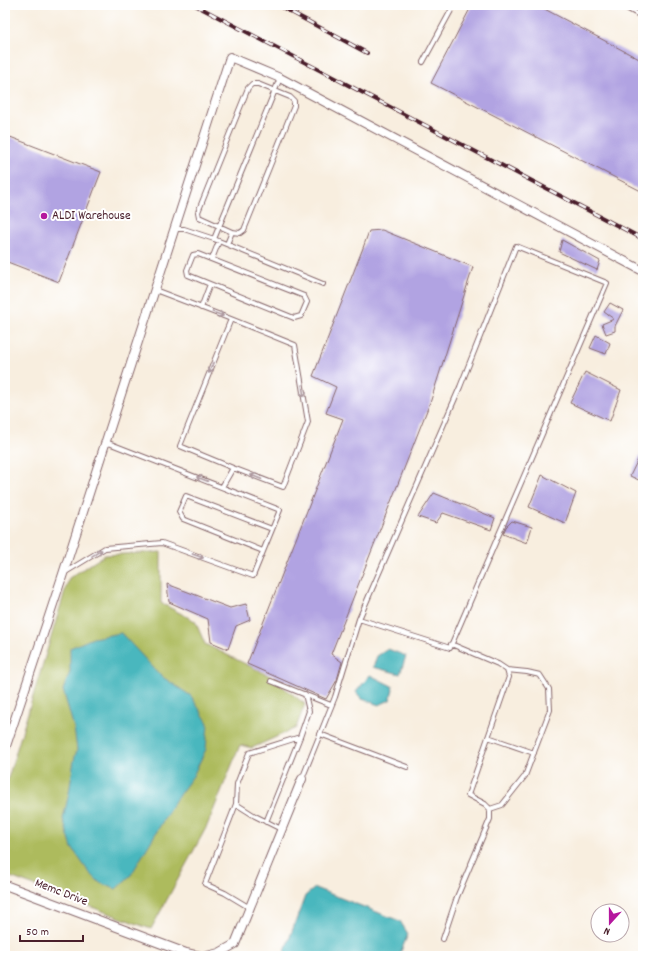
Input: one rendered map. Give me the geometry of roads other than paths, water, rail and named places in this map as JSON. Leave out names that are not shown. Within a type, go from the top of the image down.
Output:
[{"type":"street","points":[[5,749],[230,57],[280,78],[643,271]]},
{"type":"street","points":[[207,956],[219,953],[235,944],[302,779]]},
{"type":"street","name":"Memc Drive","points":[[5,885],[186,953],[200,956]]},
{"type":"lane","points":[[423,62],[454,5]]},
{"type":"lane","points":[[621,5],[643,17]]},
{"type":"lane","points":[[212,259],[219,226],[280,78]]},
{"type":"lane","points":[[252,84],[258,84],[274,91],[290,97],[294,101],[294,106],[244,230],[240,233],[232,232],[199,217],[198,212],[248,88],[252,84]]},
{"type":"lane","points":[[175,229],[184,229],[227,244],[323,284]]},
{"type":"lane","points":[[227,244],[232,232]]},
{"type":"lane","points":[[302,779],[331,705],[359,619],[460,387],[516,246],[608,284],[450,648],[359,619]]},
{"type":"lane","points":[[198,254],[212,259],[304,296],[307,302],[301,316],[294,318],[210,284],[188,275],[187,270],[193,255],[198,254]]},
{"type":"lane","points":[[201,308],[210,284]]},
{"type":"lane","points":[[155,290],[231,319],[295,345],[308,422],[283,487],[180,446],[231,319]]},
{"type":"lane","points":[[63,574],[105,548],[162,543],[253,576],[280,510],[106,442]]},
{"type":"lane","points":[[222,487],[233,468]]},
{"type":"lane","points":[[263,551],[184,519],[179,512],[186,496],[272,529]]},
{"type":"lane","points":[[452,644],[498,664],[507,670],[540,675],[549,689],[550,710],[526,776],[502,805],[490,809]]},
{"type":"lane","points":[[443,938],[460,890],[490,819],[490,809],[485,804],[468,796],[509,677],[507,670]]},
{"type":"lane","points":[[271,681],[331,705]]},
{"type":"lane","points":[[266,822],[309,711],[305,694]]},
{"type":"lane","points":[[320,734],[407,767]]},
{"type":"lane","points":[[250,909],[225,893],[205,884],[236,804],[237,784],[249,752],[300,737]]},
{"type":"lane","points":[[488,737],[534,753]]},
{"type":"lane","points":[[236,804],[282,830]]},
{"type":"water","points":[[121,633],[161,676],[191,696],[208,723],[206,749],[193,776],[176,799],[131,875],[116,889],[100,883],[88,871],[72,848],[63,819],[77,750],[74,728],[63,690],[70,672],[70,648],[93,638]]},
{"type":"water","points":[[388,649],[406,656],[400,674],[373,667],[377,656]]},
{"type":"water","points":[[370,675],[392,686],[393,689],[390,700],[379,705],[362,699],[356,692]]},
{"type":"water","points":[[315,888],[400,921],[408,934],[399,956],[283,956],[305,896]]},
{"type":"railway","points":[[195,5],[643,239]]},
{"type":"railway","points":[[278,5],[367,53]]},
{"type":"place","name":"ALDI Warehouse","points":[[44,216]]}]
